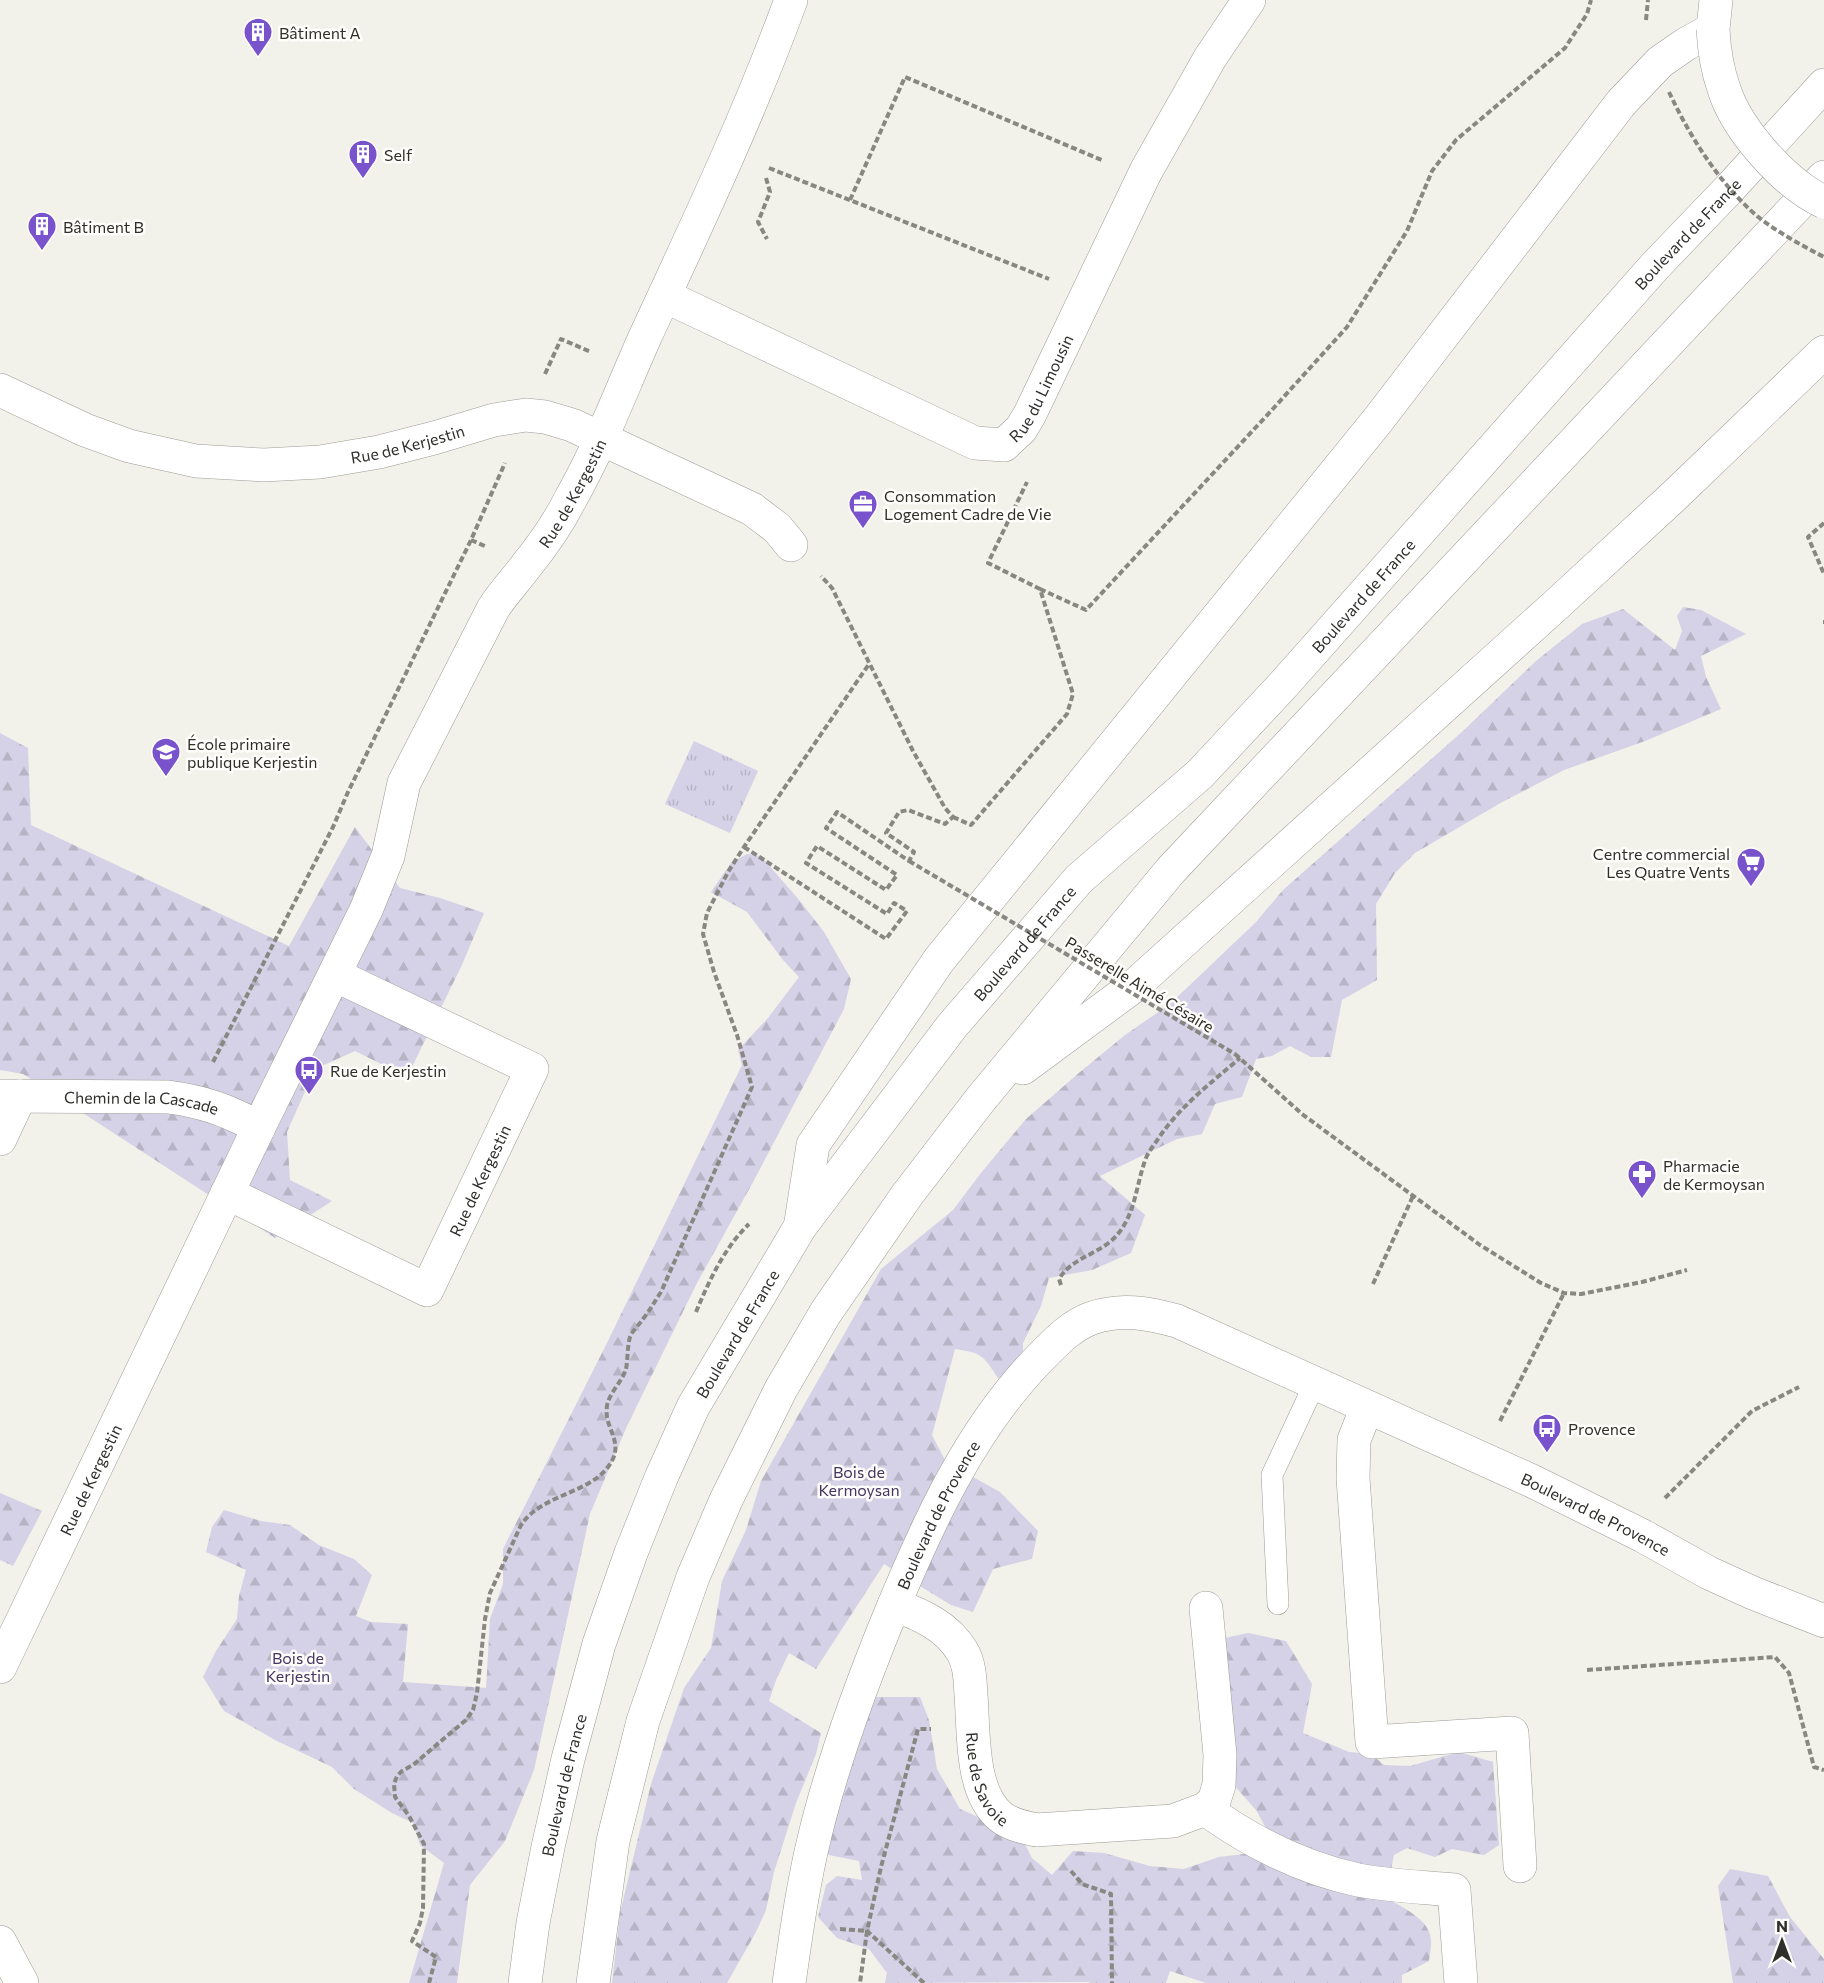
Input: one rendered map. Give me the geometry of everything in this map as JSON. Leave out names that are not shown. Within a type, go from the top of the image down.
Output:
[{"type":"street","name":"Rue de Kergestin","points":[[0,1668],[227,1193],[366,910],[384,866],[393,836],[400,798],[414,762],[493,609],[502,594],[527,566],[561,514],[601,438],[742,121],[791,0]]},
{"type":"street","name":"Rue du Limousin","points":[[664,296],[975,442],[1004,445],[1021,429],[1030,414],[1143,177],[1210,58],[1249,0]]},
{"type":"street","points":[[1714,15],[1715,57],[1724,91],[1736,114],[1756,144],[1780,172],[1824,202]]},
{"type":"street","points":[[800,1227],[813,1145],[939,960],[1378,420],[1620,103],[1660,62],[1686,44],[1714,15]]},
{"type":"street","name":"Boulevard de France","points":[[525,1983],[539,1890],[568,1759],[600,1644],[632,1553],[661,1478],[693,1407],[800,1227],[952,1026],[1079,879],[1200,774],[1299,667],[1656,265],[1824,85]]},
{"type":"street","points":[[593,1983],[613,1841],[643,1721],[693,1578],[726,1500],[781,1389],[826,1312],[907,1195],[980,1100],[1171,870],[1824,177]]},
{"type":"street","points":[[980,1100],[1134,986],[1547,613],[1673,497],[1824,352]]},
{"type":"street","name":"Rue de Kerjestin","points":[[0,390],[85,430],[129,446],[196,461],[264,465],[320,462],[379,452],[494,420],[526,416],[545,417],[572,425],[752,509],[777,528],[791,545]]},
{"type":"street","name":"Rue de Kergestin","points":[[227,1193],[427,1290],[532,1069],[335,975]]},
{"type":"street","name":"Chemin de la Cascade","points":[[0,1139],[10,1096],[168,1097],[193,1100],[225,1109],[259,1127]]},
{"type":"street","name":"Boulevard de Provence","points":[[789,1983],[814,1838],[822,1807],[854,1708],[894,1605],[934,1516],[986,1425],[1029,1369],[1065,1334],[1091,1319],[1117,1312],[1145,1313],[1177,1321],[1482,1458],[1642,1536],[1709,1573],[1824,1621]]},
{"type":"street","points":[[1367,1407],[1354,1440],[1353,1478],[1372,1742],[1512,1733],[1520,1866]]},
{"type":"street","name":"Rue de Savoie","points":[[894,1605],[922,1615],[941,1628],[961,1650],[970,1675],[978,1776],[983,1795],[1002,1818],[1014,1825],[1036,1830],[1173,1821],[1205,1809]]},
{"type":"street","points":[[1206,1608],[1220,1772],[1214,1801],[1205,1809],[1245,1836],[1275,1852],[1320,1869],[1396,1886],[1454,1890],[1461,1983]]},
{"type":"street","points":[[0,1942],[22,1983]]},
{"type":"lane","points":[[1278,1604],[1272,1475],[1315,1383]]},
{"type":"path","points":[[1032,472],[988,563],[1086,610],[1347,327],[1407,231],[1432,171],[1456,140],[1565,48],[1587,14],[1591,0]]},
{"type":"path","points":[[850,200],[905,77],[1143,177]]},
{"type":"path","points":[[767,239],[758,222],[770,192],[763,166],[1087,294]]},
{"type":"path","points":[[193,1100],[333,827],[471,540],[561,339],[630,369]]},
{"type":"path","points":[[1824,523],[1808,537],[1824,574]]},
{"type":"path","points":[[791,545],[832,588],[868,664],[945,808],[953,817],[970,825],[1067,714],[1072,694],[1040,589]]},
{"type":"path","points":[[429,1983],[436,1957],[412,1941],[420,1923],[423,1908],[424,1844],[409,1816],[395,1797],[394,1784],[402,1771],[413,1765],[466,1720],[473,1710],[490,1593],[528,1515],[600,1476],[614,1456],[616,1442],[607,1418],[607,1404],[625,1371],[630,1335],[661,1292],[752,1087],[703,934],[707,913],[744,847],[868,664]]},
{"type":"path","points":[[909,861],[914,852],[886,833],[899,812],[908,810],[945,824],[953,817]]},
{"type":"path","name":"Passerelle Aimé Césaire","points":[[744,847],[886,939],[907,911],[894,903],[887,914],[806,863],[817,846],[886,890],[897,874],[826,828],[837,812],[909,861],[1237,1056],[1302,1114],[1480,1245],[1540,1283],[1564,1293]]},
{"type":"path","points":[[1103,1009],[1122,930]]},
{"type":"path","points":[[1074,1327],[1059,1279],[1071,1265],[1099,1251],[1116,1237],[1130,1214],[1146,1156],[1180,1110],[1237,1056]]},
{"type":"path","points":[[1373,1284],[1413,1196]]},
{"type":"path","points":[[1482,1458],[1564,1293],[1597,1292],[1687,1270]]},
{"type":"path","points":[[1642,1536],[1654,1511],[1675,1487],[1752,1411],[1799,1387]]},
{"type":"path","points":[[1587,1670],[1775,1657],[1789,1673],[1814,1767],[1824,1770]]},
{"type":"path","points":[[860,1983],[867,1931],[877,1885],[918,1729],[974,1729]]},
{"type":"path","points":[[1036,1830],[1082,1884],[1111,1894],[1112,1983]]},
{"type":"path","points":[[798,1924],[867,1931],[924,1983]]},
{"type":"green space","name":"Bois de Kermoysan","points":[[1683,607],[1701,610],[1746,634],[1701,656],[1706,677],[1721,709],[1645,741],[1564,770],[1504,801],[1415,853],[1395,873],[1376,904],[1377,980],[1342,1000],[1331,1057],[1311,1057],[1290,1046],[1272,1056],[1256,1059],[1242,1097],[1215,1104],[1202,1134],[1177,1139],[1100,1176],[1145,1215],[1131,1253],[1092,1270],[1049,1278],[1041,1306],[1023,1343],[1023,1362],[1013,1377],[998,1378],[981,1356],[955,1349],[932,1435],[946,1462],[1000,1492],[1038,1531],[1032,1559],[993,1569],[973,1612],[951,1605],[884,1564],[816,1669],[789,1653],[769,1701],[821,1733],[816,1754],[796,1803],[774,1872],[766,1910],[756,1932],[727,1983],[612,1983],[620,1913],[651,1784],[684,1688],[711,1648],[722,1581],[746,1530],[761,1481],[881,1269],[953,1210],[1026,1119],[1125,1035],[1170,1004],[1256,922],[1283,890],[1463,731],[1536,661],[1582,624],[1623,609],[1675,650],[1682,631],[1677,616]]},
{"type":"green space","points":[[0,733],[28,748],[31,825],[289,946],[355,827],[400,888],[440,898],[484,913],[461,967],[407,1077],[355,1051],[315,1069],[287,1132],[290,1180],[332,1201],[275,1238],[23,1074],[0,1070]]},
{"type":"green space","points":[[694,741],[758,771],[730,833],[665,804]]},
{"type":"green space","name":"Bois de Kerjestin","points":[[747,854],[761,856],[824,932],[851,979],[844,1009],[697,1283],[627,1426],[590,1514],[534,1770],[505,1841],[470,1885],[457,1983],[409,1983],[444,1863],[420,1845],[413,1823],[392,1813],[354,1789],[332,1767],[277,1741],[224,1711],[203,1677],[216,1651],[237,1619],[239,1596],[246,1570],[206,1552],[212,1527],[224,1510],[261,1521],[290,1525],[319,1545],[354,1559],[372,1575],[356,1616],[371,1622],[408,1624],[403,1682],[486,1688],[490,1619],[503,1584],[503,1549],[606,1345],[742,1065],[738,1050],[768,1018],[799,977],[783,960],[747,912],[711,892],[731,863]]},
{"type":"green space","points":[[0,1493],[42,1511],[13,1566],[0,1560]]},
{"type":"green space","points":[[1248,1633],[1286,1641],[1312,1684],[1303,1733],[1349,1752],[1371,1754],[1384,1765],[1410,1766],[1459,1752],[1493,1762],[1499,1845],[1484,1855],[1452,1849],[1435,1857],[1407,1848],[1394,1855],[1385,1898],[1403,1907],[1422,1921],[1431,1939],[1429,1961],[1402,1975],[1402,1983],[1206,1983],[1170,1971],[1166,1983],[885,1983],[887,1973],[869,1949],[837,1938],[818,1917],[826,1885],[837,1876],[862,1880],[859,1861],[824,1854],[869,1697],[920,1697],[929,1720],[937,1769],[960,1809],[1021,1836],[1032,1858],[1052,1875],[1073,1851],[1104,1853],[1150,1866],[1184,1869],[1219,1857],[1252,1853],[1271,1837],[1256,1810],[1225,1775],[1220,1639]]},
{"type":"green space","points":[[1730,1869],[1768,1876],[1790,1917],[1824,1959],[1824,1983],[1733,1983],[1718,1886]]},
{"type":"place","name":"Bâtiment A","points":[[258,58]]},
{"type":"place","name":"Self","points":[[363,180]]},
{"type":"place","name":"Bâtiment B","points":[[42,252]]},
{"type":"place","name":"Consommation Logement Cadre de Vie","points":[[863,530]]},
{"type":"place","name":"École primaire publique Kerjestin","points":[[166,778]]},
{"type":"place","name":"Centre commercial Les Quatre Vents","points":[[1751,888]]},
{"type":"place","name":"Rue de Kerjestin","points":[[309,1096]]},
{"type":"place","name":"Pharmacie de Kermoysan","points":[[1642,1200]]},
{"type":"place","name":"Provence","points":[[1547,1454]]}]
